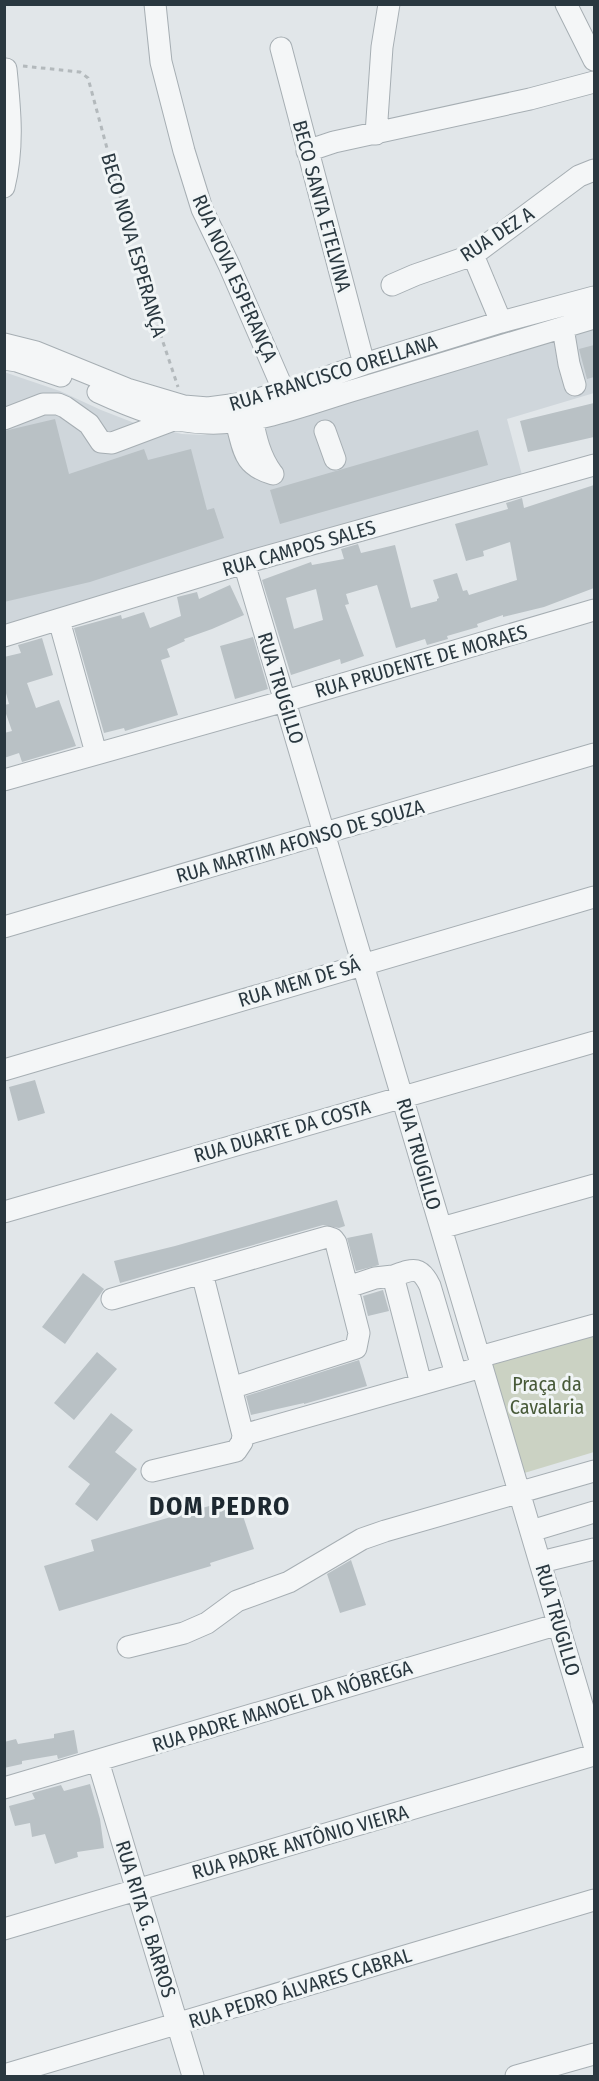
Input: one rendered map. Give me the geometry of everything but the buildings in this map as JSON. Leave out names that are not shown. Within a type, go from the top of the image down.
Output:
[{"type":"street","name":"RUA NOVA ESPERANÇA","points":[[155,4],[161,62],[201,209],[229,264],[288,400]]},
{"type":"street","points":[[376,134],[382,47],[389,4]]},
{"type":"street","points":[[566,4],[594,60]]},
{"type":"street","name":"BECO SANTA ETELVINA","points":[[281,48],[364,364]]},
{"type":"street","points":[[4,187],[9,168],[12,127],[6,69]]},
{"type":"street","points":[[307,151],[334,142],[530,99],[594,82]]},
{"type":"street","name":"RUA DEZ A","points":[[392,285],[473,255],[579,176],[594,170]]},
{"type":"street","points":[[473,255],[501,322]]},
{"type":"street","name":"RUA FRANCISCO ORELLANA","points":[[4,359],[61,376],[157,416],[180,413],[244,420],[364,364],[501,322],[594,297]]},
{"type":"street","name":"RUA FRANCISCO ORELLANA","points":[[209,416],[238,404],[288,400],[594,318]]},
{"type":"street","points":[[563,327],[575,385]]},
{"type":"street","name":"RUA FRANCISCO ORELLANA","points":[[4,344],[36,352],[180,413]]},
{"type":"street","points":[[4,419],[43,404],[57,404],[89,423],[97,438],[106,443],[112,443],[180,413]]},
{"type":"street","points":[[326,431],[335,459]]},
{"type":"street","name":"RUA CAMPOS SALES","points":[[4,636],[244,564],[594,465]]},
{"type":"street","name":"RUA TRUGILLO","points":[[244,564],[594,1745]]},
{"type":"street","name":"RUA PRUDENTE DE MORAES","points":[[4,780],[285,701],[594,610]]},
{"type":"street","points":[[59,620],[96,753]]},
{"type":"street","name":"RUA MARTIM AFONSO DE SOUZA","points":[[4,927],[594,754]]},
{"type":"street","name":"RUA MEM DE SÁ","points":[[4,1070],[594,897]]},
{"type":"street","name":"RUA DUARTE DA COSTA","points":[[4,1212],[594,1042]]},
{"type":"street","points":[[441,1228],[594,1185]]},
{"type":"street","points":[[112,1299],[327,1237],[333,1239],[336,1243],[359,1333],[356,1348],[231,1388]]},
{"type":"street","points":[[348,1287],[408,1271],[417,1270],[424,1273],[456,1374]]},
{"type":"street","points":[[152,1471],[236,1451],[242,1442],[243,1435],[202,1273]]},
{"type":"street","points":[[393,1276],[421,1384]]},
{"type":"street","points":[[243,1435],[456,1374],[481,1362],[594,1325]]},
{"type":"street","points":[[128,1647],[184,1633],[207,1623],[237,1601],[290,1582],[362,1539],[385,1530],[594,1471]]},
{"type":"street","points":[[531,1531],[594,1512]]},
{"type":"street","points":[[566,1521],[564,1536],[566,1543],[585,1551]]},
{"type":"street","points":[[541,1562],[585,1551]]},
{"type":"street","name":"RUA PADRE MANOEL DA NÓBREGA","points":[[4,1788],[559,1624]]},
{"type":"street","name":"RUA PADRE ANTÔNIO VIEIRA","points":[[4,1929],[594,1755]]},
{"type":"street","name":"RUA RITA G. BARROS","points":[[98,1761],[193,2076]]},
{"type":"street","name":"RUA PEDRO ÁLVARES CABRAL","points":[[4,2075],[594,1900]]},
{"type":"street","points":[[516,2076],[594,2054]]},
{"type":"path","name":"BECO NOVA ESPERANÇA","points":[[6,69],[11,65],[80,72],[87,78],[180,413]]},
{"type":"shaded area","points":[[594,329],[594,393],[507,419],[522,475],[5,628],[4,372],[60,391],[137,424],[182,434],[237,433]]},
{"type":"green space","name":"Praça da Cavalaria","points":[[594,1330],[594,1452],[521,1474],[487,1365]]},
{"type":"district","name":"DOM PEDRO","points":[[220,1506]]}]
